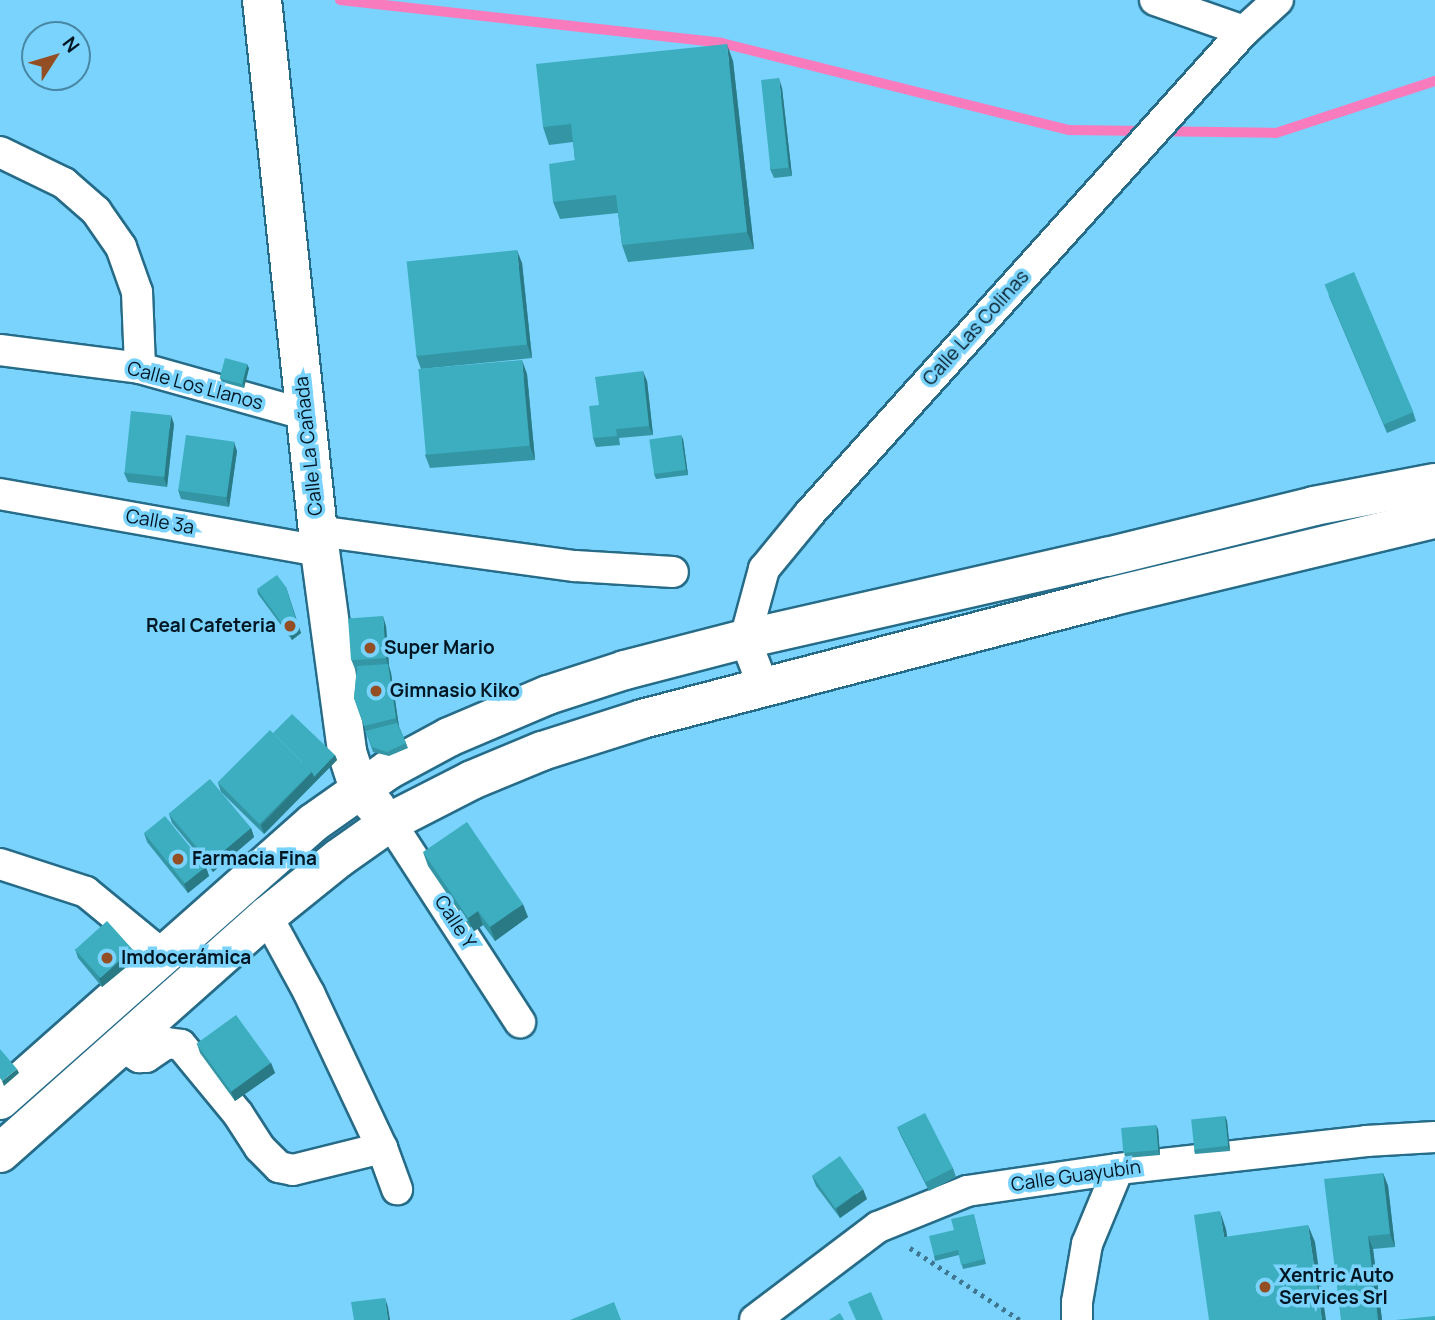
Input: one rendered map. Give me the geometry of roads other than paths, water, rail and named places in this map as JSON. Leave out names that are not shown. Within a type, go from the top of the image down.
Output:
[{"type":"main road","name":"Calle La Cañada","points":[[262,0],[319,541],[347,752],[359,789],[390,822]]},
{"type":"main road","points":[[0,1100],[313,823],[388,770],[449,737],[548,695],[625,670],[745,639],[1107,557],[1314,506],[1435,483]]},
{"type":"main road","points":[[0,1153],[267,916],[339,858],[390,822],[472,780],[542,751],[642,719],[1109,597],[1435,519]]},
{"type":"street","points":[[1155,0],[1244,31]]},
{"type":"street","name":"Calle Las Colinas","points":[[745,639],[764,569],[1244,31],[1278,0]]},
{"type":"street","points":[[0,152],[64,183],[96,211],[121,247],[137,292],[140,368]]},
{"type":"street","name":"Calle Los Llanos","points":[[0,350],[140,368],[306,415]]},
{"type":"street","name":"Calle 3a","points":[[0,494],[319,541],[575,566],[673,572]]},
{"type":"street","points":[[745,639],[764,688]]},
{"type":"street","name":"Calle Y","points":[[390,822],[520,1022]]},
{"type":"street","points":[[0,864],[86,892],[164,956]]},
{"type":"street","points":[[267,916],[309,993],[382,1148],[397,1189]]},
{"type":"street","points":[[121,1045],[139,1057],[146,1057],[167,1043],[181,1045],[238,1114],[260,1149],[279,1167],[293,1170],[382,1148]]},
{"type":"street","name":"Calle Guayubín","points":[[755,1320],[878,1227],[967,1191],[1118,1169],[1366,1141],[1435,1137]]},
{"type":"street","points":[[1077,1320],[1077,1302],[1087,1244],[1118,1169]]},
{"type":"waterway","points":[[340,0],[722,43],[1069,130],[1276,133],[1435,81]]},
{"type":"place","name":"Real Cafeteria","points":[[290,626]]},
{"type":"place","name":"Super Mario","points":[[370,648]]},
{"type":"place","name":"Gimnasio Kiko","points":[[376,691]]},
{"type":"place","name":"Farmacia Fina","points":[[178,859]]},
{"type":"place","name":"Imdocerámica","points":[[107,958]]},
{"type":"place","name":"Xentric Auto Services Srl","points":[[1265,1287]]}]
